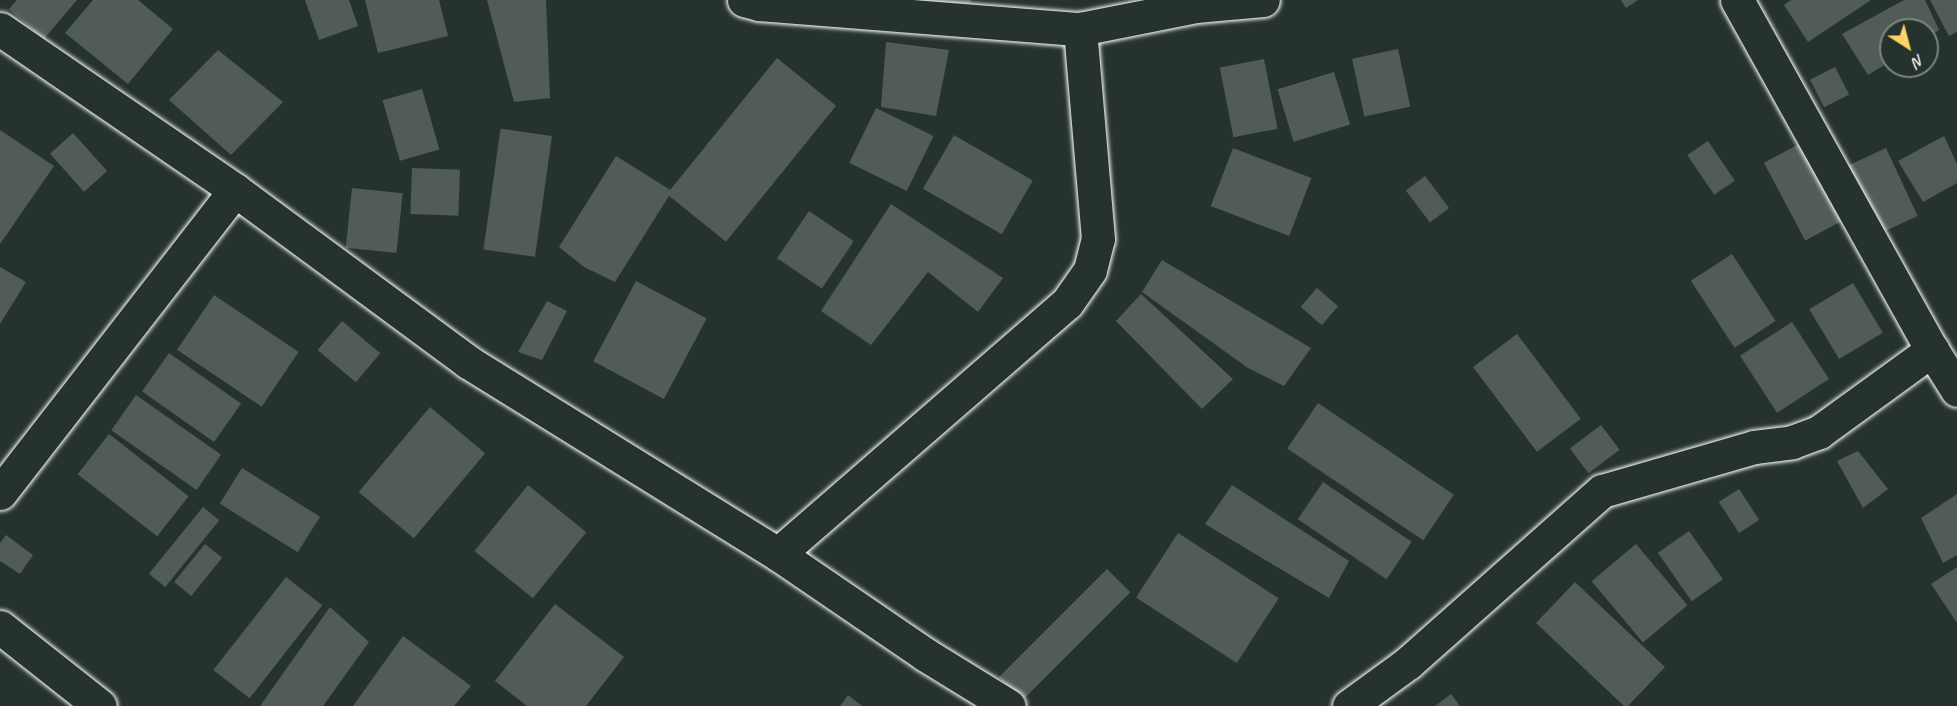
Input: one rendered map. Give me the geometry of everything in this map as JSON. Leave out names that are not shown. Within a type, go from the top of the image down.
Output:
[{"type":"street","points":[[744,0],[759,4],[1080,29],[1196,6],[1263,0]]},
{"type":"street","points":[[1737,0],[1932,350],[1957,390]]},
{"type":"street","points":[[0,29],[235,190],[468,362],[778,554],[926,655],[1008,706]]},
{"type":"street","points":[[778,554],[1067,303],[1090,270],[1098,239],[1080,29]]},
{"type":"street","points":[[0,493],[235,190]]},
{"type":"street","points":[[1349,706],[1408,663],[1602,491],[1754,447],[1792,442],[1819,432],[1932,350]]},
{"type":"street","points":[[0,627],[100,706]]},
{"type":"building","points":[[17,0],[77,0],[44,39],[9,9]]},
{"type":"building","points":[[93,0],[138,0],[173,29],[128,84],[65,33]]},
{"type":"building","points":[[305,0],[349,0],[358,26],[319,40]]},
{"type":"building","points":[[365,0],[439,0],[448,36],[378,53]]},
{"type":"building","points":[[487,0],[546,0],[550,98],[514,102]]},
{"type":"building","points":[[919,0],[971,0],[971,3],[919,4]]},
{"type":"building","points":[[1621,0],[1638,0],[1626,8]]},
{"type":"building","points":[[1791,0],[1871,0],[1808,42],[1784,5]]},
{"type":"building","points":[[1904,0],[1925,0],[1933,18],[1879,18],[1879,68],[1868,75],[1842,34]]},
{"type":"building","points":[[1930,0],[1957,0],[1957,32],[1949,36]]},
{"type":"building","points":[[886,42],[949,50],[936,116],[881,107]]},
{"type":"building","points":[[1398,49],[1410,107],[1364,116],[1352,59]]},
{"type":"building","points":[[218,50],[283,102],[231,155],[169,100]]},
{"type":"building","points":[[777,58],[836,106],[726,242],[667,194]]},
{"type":"building","points":[[1264,59],[1278,129],[1233,137],[1220,68]]},
{"type":"building","points":[[1835,67],[1849,95],[1824,107],[1810,80]]},
{"type":"building","points":[[1334,72],[1350,125],[1294,142],[1278,89]]},
{"type":"building","points":[[422,89],[439,150],[400,161],[383,100]]},
{"type":"building","points":[[876,108],[934,136],[907,191],[849,163]]},
{"type":"building","points":[[501,129],[552,136],[535,257],[484,250]]},
{"type":"building","points":[[0,130],[54,166],[0,244]]},
{"type":"building","points":[[73,133],[107,171],[84,192],[50,154]]},
{"type":"building","points":[[954,135],[1033,180],[1002,234],[923,189]]},
{"type":"building","points":[[1944,136],[1957,164],[1957,183],[1923,202],[1898,161]]},
{"type":"building","points":[[1708,141],[1735,181],[1714,195],[1687,155]]},
{"type":"building","points":[[1801,143],[1842,221],[1805,240],[1764,163]]},
{"type":"building","points":[[1233,148],[1311,178],[1289,236],[1211,206]]},
{"type":"building","points":[[1886,148],[1918,216],[1875,236],[1843,168]]},
{"type":"building","points":[[616,156],[672,191],[615,282],[584,267],[559,247]]},
{"type":"building","points":[[412,168],[460,170],[458,216],[410,214]]},
{"type":"building","points":[[1425,176],[1449,208],[1430,222],[1406,190]]},
{"type":"building","points":[[352,188],[403,193],[396,253],[346,248]]},
{"type":"building","points":[[891,204],[1003,278],[978,312],[928,272],[871,345],[821,311]]},
{"type":"building","points":[[809,211],[854,241],[822,288],[777,258]]},
{"type":"building","points":[[1732,254],[1776,321],[1734,348],[1691,281]]},
{"type":"building","points":[[1162,260],[1311,348],[1284,386],[1248,368],[1142,292]]},
{"type":"building","points":[[0,267],[26,282],[0,324]]},
{"type":"building","points":[[636,281],[707,319],[664,399],[593,361]]},
{"type":"building","points":[[1853,283],[1883,333],[1839,359],[1809,309]]},
{"type":"building","points":[[1317,288],[1338,306],[1322,325],[1301,307]]},
{"type":"building","points":[[1141,294],[1233,379],[1202,409],[1116,321]]},
{"type":"building","points":[[214,295],[299,352],[262,407],[177,350]]},
{"type":"building","points":[[547,301],[567,311],[542,360],[518,352]]},
{"type":"building","points":[[342,321],[380,353],[356,382],[318,350]]},
{"type":"building","points":[[1792,322],[1829,379],[1777,413],[1740,356]]},
{"type":"building","points":[[1517,334],[1581,419],[1537,452],[1473,367]]},
{"type":"building","points":[[169,353],[241,403],[214,442],[142,392]]},
{"type":"building","points":[[136,395],[221,455],[197,490],[111,430]]},
{"type":"building","points":[[1318,403],[1454,495],[1423,540],[1287,449]]},
{"type":"building","points":[[430,407],[485,453],[414,538],[359,492]]},
{"type":"building","points":[[1601,425],[1620,450],[1589,473],[1570,448]]},
{"type":"building","points":[[109,434],[189,496],[157,536],[78,474]]},
{"type":"building","points":[[1858,451],[1888,489],[1863,508],[1837,461]]},
{"type":"building","points":[[242,468],[320,517],[298,552],[220,504]]},
{"type":"building","points":[[1323,482],[1412,542],[1387,579],[1298,519]]},
{"type":"building","points":[[528,485],[586,532],[533,598],[475,551]]},
{"type":"building","points":[[1232,485],[1349,561],[1329,598],[1205,524]]},
{"type":"building","points":[[1739,489],[1759,520],[1739,533],[1719,502]]},
{"type":"building","points":[[1957,494],[1957,555],[1943,563],[1921,518]]},
{"type":"building","points":[[203,507],[219,520],[165,587],[149,574]]},
{"type":"building","points":[[1689,531],[1723,579],[1692,601],[1658,553]]},
{"type":"building","points":[[1178,533],[1279,598],[1237,663],[1136,598]]},
{"type":"building","points":[[6,535],[33,555],[20,574],[0,561],[0,543]]},
{"type":"building","points":[[205,544],[222,558],[191,596],[174,582]]},
{"type":"building","points":[[1636,544],[1687,605],[1643,643],[1592,581]]},
{"type":"building","points":[[1957,567],[1957,623],[1931,584]]},
{"type":"building","points":[[1107,569],[1130,592],[1022,701],[999,677]]},
{"type":"building","points":[[286,577],[322,605],[250,698],[213,670]]},
{"type":"building","points":[[1575,582],[1665,667],[1628,706],[1624,706],[1536,623]]},
{"type":"building","points":[[555,604],[624,657],[586,706],[527,706],[495,681]]},
{"type":"building","points":[[330,607],[369,642],[323,706],[260,706]]},
{"type":"building","points":[[403,636],[471,686],[454,706],[353,706]]},
{"type":"building","points":[[1451,694],[1460,706],[1435,706]]},
{"type":"building","points":[[848,695],[862,706],[840,706]]}]
